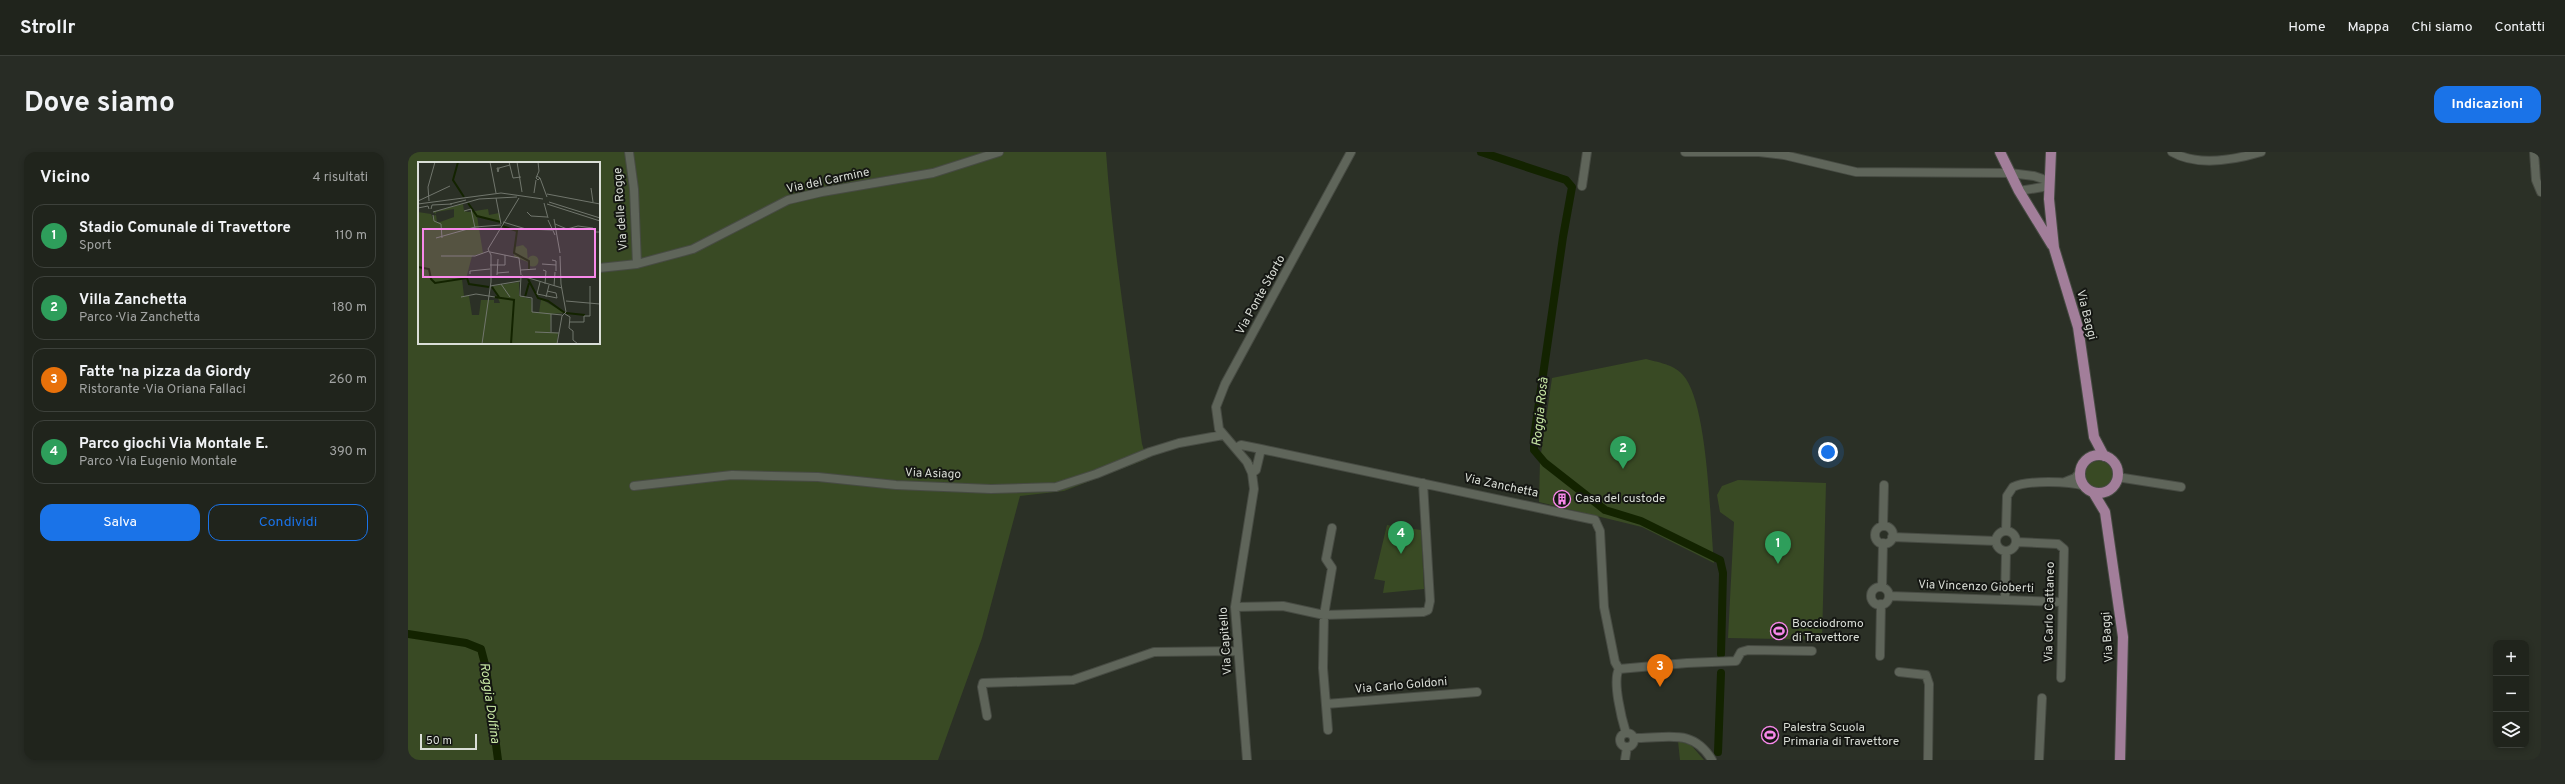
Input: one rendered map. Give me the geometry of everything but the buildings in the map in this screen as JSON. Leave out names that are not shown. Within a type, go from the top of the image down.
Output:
[{"type":"main road","name":"Via Baggi","points":[[2000,152],[2019,191],[2054,248]]},
{"type":"main road","name":"Via Baggi","points":[[2051,152],[2049,181],[2054,248],[2078,327],[2094,437],[2090,458],[2080,472],[2089,489],[2105,512]]},
{"type":"main road","name":"Via Baggi","points":[[2094,437],[2104,456],[2116,466],[2118,477],[2110,490],[2105,512],[2123,637],[2120,760]]},
{"type":"main road","points":[[2090,458],[2104,456]]},
{"type":"main road","points":[[2089,489],[2102,493],[2110,490]]},
{"type":"street","name":"Via delle Rogge","points":[[629,152],[634,189],[637,264]]},
{"type":"street","name":"Via del Carmine","points":[[600,268],[637,264],[693,249],[788,200],[822,192],[933,173],[999,152]]},
{"type":"street","name":"Via Ponte Storto","points":[[1236,448],[1223,435],[1217,421],[1216,407],[1220,394],[1351,152]]},
{"type":"street","points":[[1582,186],[1587,152]]},
{"type":"street","points":[[1685,152],[1760,152],[1784,155],[1856,172],[2010,173],[2034,176],[2049,181],[2043,187],[2019,191]]},
{"type":"street","points":[[2172,152],[2181,157],[2196,160],[2217,160],[2261,152]]},
{"type":"street","points":[[2534,152],[2536,180],[2541,192]]},
{"type":"street","name":"Via Asiago","points":[[634,486],[732,476],[818,477],[896,485],[991,489],[1056,487],[1096,474],[1150,452],[1179,443],[1223,435]]},
{"type":"street","name":"Via Zanchetta","points":[[1236,448],[1241,445],[1261,449],[1424,482],[1595,520],[1600,531],[1605,614],[1615,662],[1619,669],[1617,677],[1621,716],[1626,733]]},
{"type":"street","name":"Via Capitello","points":[[1236,448],[1252,473],[1254,489],[1234,607],[1237,651],[1245,719],[1247,760]]},
{"type":"street","name":"Via Capitello","points":[[1252,473],[1256,470],[1261,449]]},
{"type":"street","points":[[2063,483],[2075,478],[2080,472]]},
{"type":"street","points":[[2118,477],[2181,487]]},
{"type":"street","points":[[1234,607],[1284,606],[1324,615],[1422,612],[1428,610],[1430,601],[1424,482]]},
{"type":"street","points":[[2006,531],[2007,496],[2013,487],[2027,483],[2063,483],[2089,489]]},
{"type":"street","points":[[1883,526],[1884,485]]},
{"type":"street","points":[[1883,526],[1891,530],[1892,537],[1888,543],[1883,544]]},
{"type":"street","points":[[1882,587],[1883,544],[1875,536],[1877,530],[1883,526]]},
{"type":"street","points":[[1328,730],[1323,668],[1324,615],[1332,568],[1326,559],[1332,528]]},
{"type":"street","points":[[2006,531],[2014,534],[2016,542],[2012,549],[2006,550],[1998,547],[1996,541],[1998,535],[2006,531]]},
{"type":"street","points":[[1892,537],[1996,541]]},
{"type":"street","name":"Via Carlo Cattaneo","points":[[2016,542],[2062,546],[2061,678]]},
{"type":"street","points":[[2005,600],[2006,550]]},
{"type":"street","points":[[1882,587],[1888,590],[1889,596],[1887,602],[1881,604],[1876,603],[1872,596],[1875,588],[1882,587]]},
{"type":"street","name":"Via Vincenzo Gioberti","points":[[1889,596],[2062,602]]},
{"type":"street","points":[[1880,656],[1881,604]]},
{"type":"street","points":[[1619,669],[1687,663],[1736,661],[1740,652],[1748,650],[1812,651]]},
{"type":"street","points":[[987,716],[982,687],[984,683],[1073,680],[1154,652],[1237,651]]},
{"type":"street","points":[[1899,672],[1926,675],[1929,684],[1928,760]]},
{"type":"street","name":"Via Carlo Goldoni","points":[[1326,704],[1477,692]]},
{"type":"street","points":[[2039,760],[2042,698]]},
{"type":"street","points":[[1627,747],[1620,741],[1620,737],[1626,733],[1631,734],[1634,738],[1685,736],[1694,740],[1712,760]]},
{"type":"street","points":[[1627,747],[1633,744],[1634,738]]},
{"type":"street","points":[[1625,760],[1627,747]]},
{"type":"green space","points":[[408,152],[1106,152],[1122,298],[1142,444],[1147,459],[1064,491],[1020,496],[982,638],[938,760],[408,760]]},
{"type":"green space","points":[[1646,359],[1668,365],[1682,374],[1686,379],[1693,395],[1699,416],[1707,467],[1714,563],[1642,527],[1539,502],[1540,460],[1552,378]]},
{"type":"green space","points":[[2099,461],[2109,465],[2113,475],[2109,485],[2099,489],[2089,485],[2085,475],[2089,465]]},
{"type":"green space","points":[[1738,480],[1826,483],[1822,640],[1728,638],[1734,522],[1720,512],[1717,495],[1722,486]]},
{"type":"green space","points":[[1387,525],[1421,530],[1424,589],[1383,593],[1385,581],[1374,579]]},
{"type":"green space","points":[[1678,741],[1691,745],[1704,760],[1680,760]]},
{"type":"waterway","name":"Roggia Rosà","points":[[1481,152],[1566,180],[1572,187],[1563,237],[1534,437],[1534,450],[1545,463],[1605,510],[1641,521],[1720,560],[1723,573],[1721,654]]},
{"type":"waterway","name":"Roggia Dolfina","points":[[408,634],[466,643],[481,649],[486,668],[498,760]]},
{"type":"waterway","name":"Roggia Rosà","points":[[1718,752],[1721,673]]},
{"type":"place","name":"Villa Zanchetta","points":[[1623,469]]},
{"type":"place","name":"Casa del custode","points":[[1562,499]]},
{"type":"place","name":"Parco giochi Via Montale E.","points":[[1401,554]]},
{"type":"place","name":"Stadio Comunale di Travettore","points":[[1778,564]]},
{"type":"place","name":"Bocciodromo di Travettore","points":[[1779,631]]},
{"type":"place","name":"Fatte 'na pizza da Giordy","points":[[1660,687]]},
{"type":"place","name":"Palestra Scuola Primaria di Travettore","points":[[1770,735]]}]
